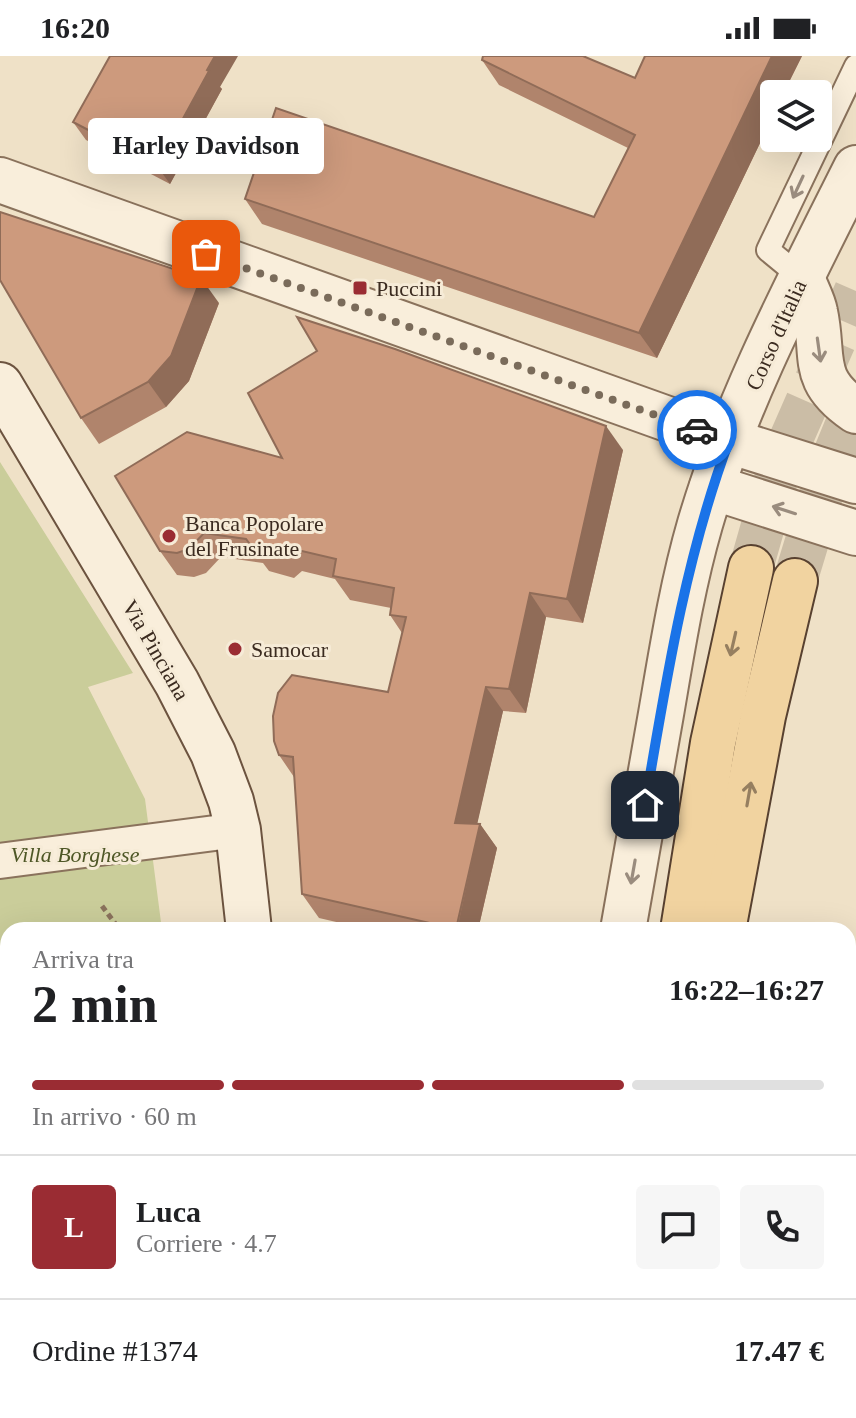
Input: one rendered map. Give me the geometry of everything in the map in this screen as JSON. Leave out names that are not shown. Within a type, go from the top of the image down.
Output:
[{"type":"main road","points":[[684,922],[713,743],[751,568]]},
{"type":"main road","points":[[725,922],[763,716],[795,581]]},
{"type":"main road","points":[[734,922],[735,871]]},
{"type":"street","name":"Corso d'Italia","points":[[624,922],[677,617],[712,487],[729,441],[802,278],[856,168]]},
{"type":"street","points":[[0,180],[729,441],[856,481]]},
{"type":"street","points":[[802,278],[815,312],[818,352],[825,375],[834,394],[856,411]]},
{"type":"street","name":"Via Pinciana","points":[[1,389],[204,734],[224,778],[238,830],[248,922]]},
{"type":"street","points":[[712,487],[856,533]]},
{"type":"street","points":[[0,861],[238,830]]},
{"type":"lane","points":[[802,278],[768,250],[856,66]]},
{"type":"path","points":[[102,906],[114,922]]},
{"type":"green space","name":"Villa Borghese","points":[[0,462],[133,673],[88,687],[145,799],[161,922],[0,922]]},
{"type":"building","points":[[110,56],[215,56],[157,166],[73,122]]},
{"type":"building","points":[[483,56],[583,56],[635,78],[645,56],[772,56],[639,333],[245,199],[276,108],[594,217],[635,135],[482,60]]},
{"type":"building","points":[[0,212],[201,278],[171,356],[148,382],[81,418],[0,280]]},
{"type":"building","points":[[297,317],[395,349],[606,426],[567,599],[530,593],[509,689],[486,687],[455,823],[480,824],[458,922],[425,922],[302,894],[293,757],[279,755],[274,741],[273,716],[278,693],[292,675],[388,692],[406,617],[390,615],[394,588],[333,576],[336,559],[285,547],[277,554],[252,547],[246,539],[204,533],[189,549],[177,553],[160,551],[115,476],[187,432],[282,458],[248,393],[317,351]]},
{"type":"tunnel","points":[[751,568],[777,476],[791,439],[856,291]]},
{"type":"tunnel","points":[[795,581],[829,469],[856,403]]},
{"type":"way so far","points":[[206,254],[697,430]]},
{"type":"place","name":"Harley Davidson","points":[[206,254]]},
{"type":"place","name":"Puccini","points":[[360,288]]},
{"type":"place","name":"Banca Popolare del Frusinate","points":[[169,536]]},
{"type":"place","name":"Samocar","points":[[235,649]]},
{"type":"route","points":[[645,805],[677,617],[700,525],[729,441],[697,430]]}]
